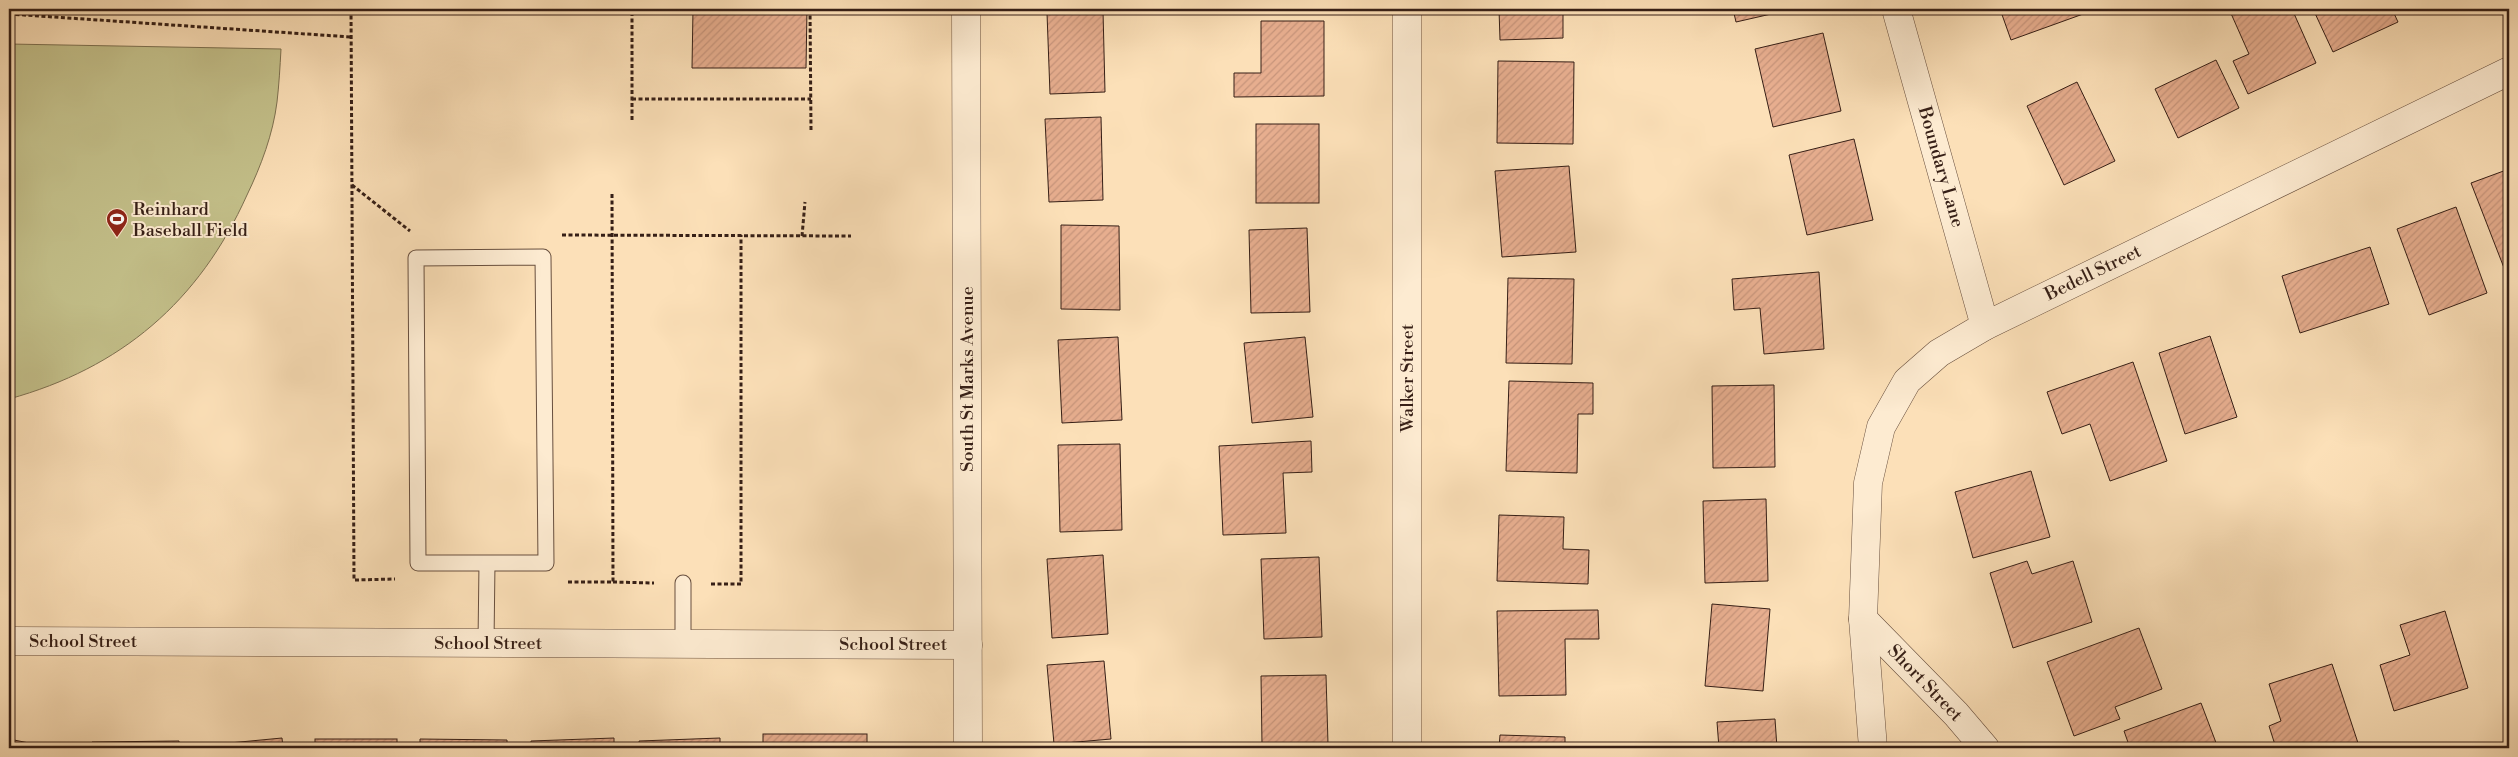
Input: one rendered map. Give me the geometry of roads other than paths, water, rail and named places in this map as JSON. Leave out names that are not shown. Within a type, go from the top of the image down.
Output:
[{"type":"street","name":"South St Marks Avenue","points":[[966,9],[968,748]]},
{"type":"street","name":"Walker Street","points":[[1407,9],[1407,748]]},
{"type":"street","name":"Boundary Lane","points":[[1896,9],[1985,326]]},
{"type":"street","name":"Bedell Street","points":[[1873,748],[1863,619],[1868,483],[1881,426],[1907,382],[1939,353],[1985,326],[2509,71]]},
{"type":"street","name":"Short Street","points":[[1863,619],[1956,714],[1985,748]]},
{"type":"street","name":"School Street","points":[[9,641],[968,645]]},
{"type":"lane","points":[[543,257],[546,563],[487,563],[418,563],[416,258],[543,257]]},
{"type":"lane","points":[[486,643],[487,563]]},
{"type":"lane","points":[[683,583],[683,643]]},
{"type":"place","name":"Reinhard Baseball Field","points":[[117,238]]}]
